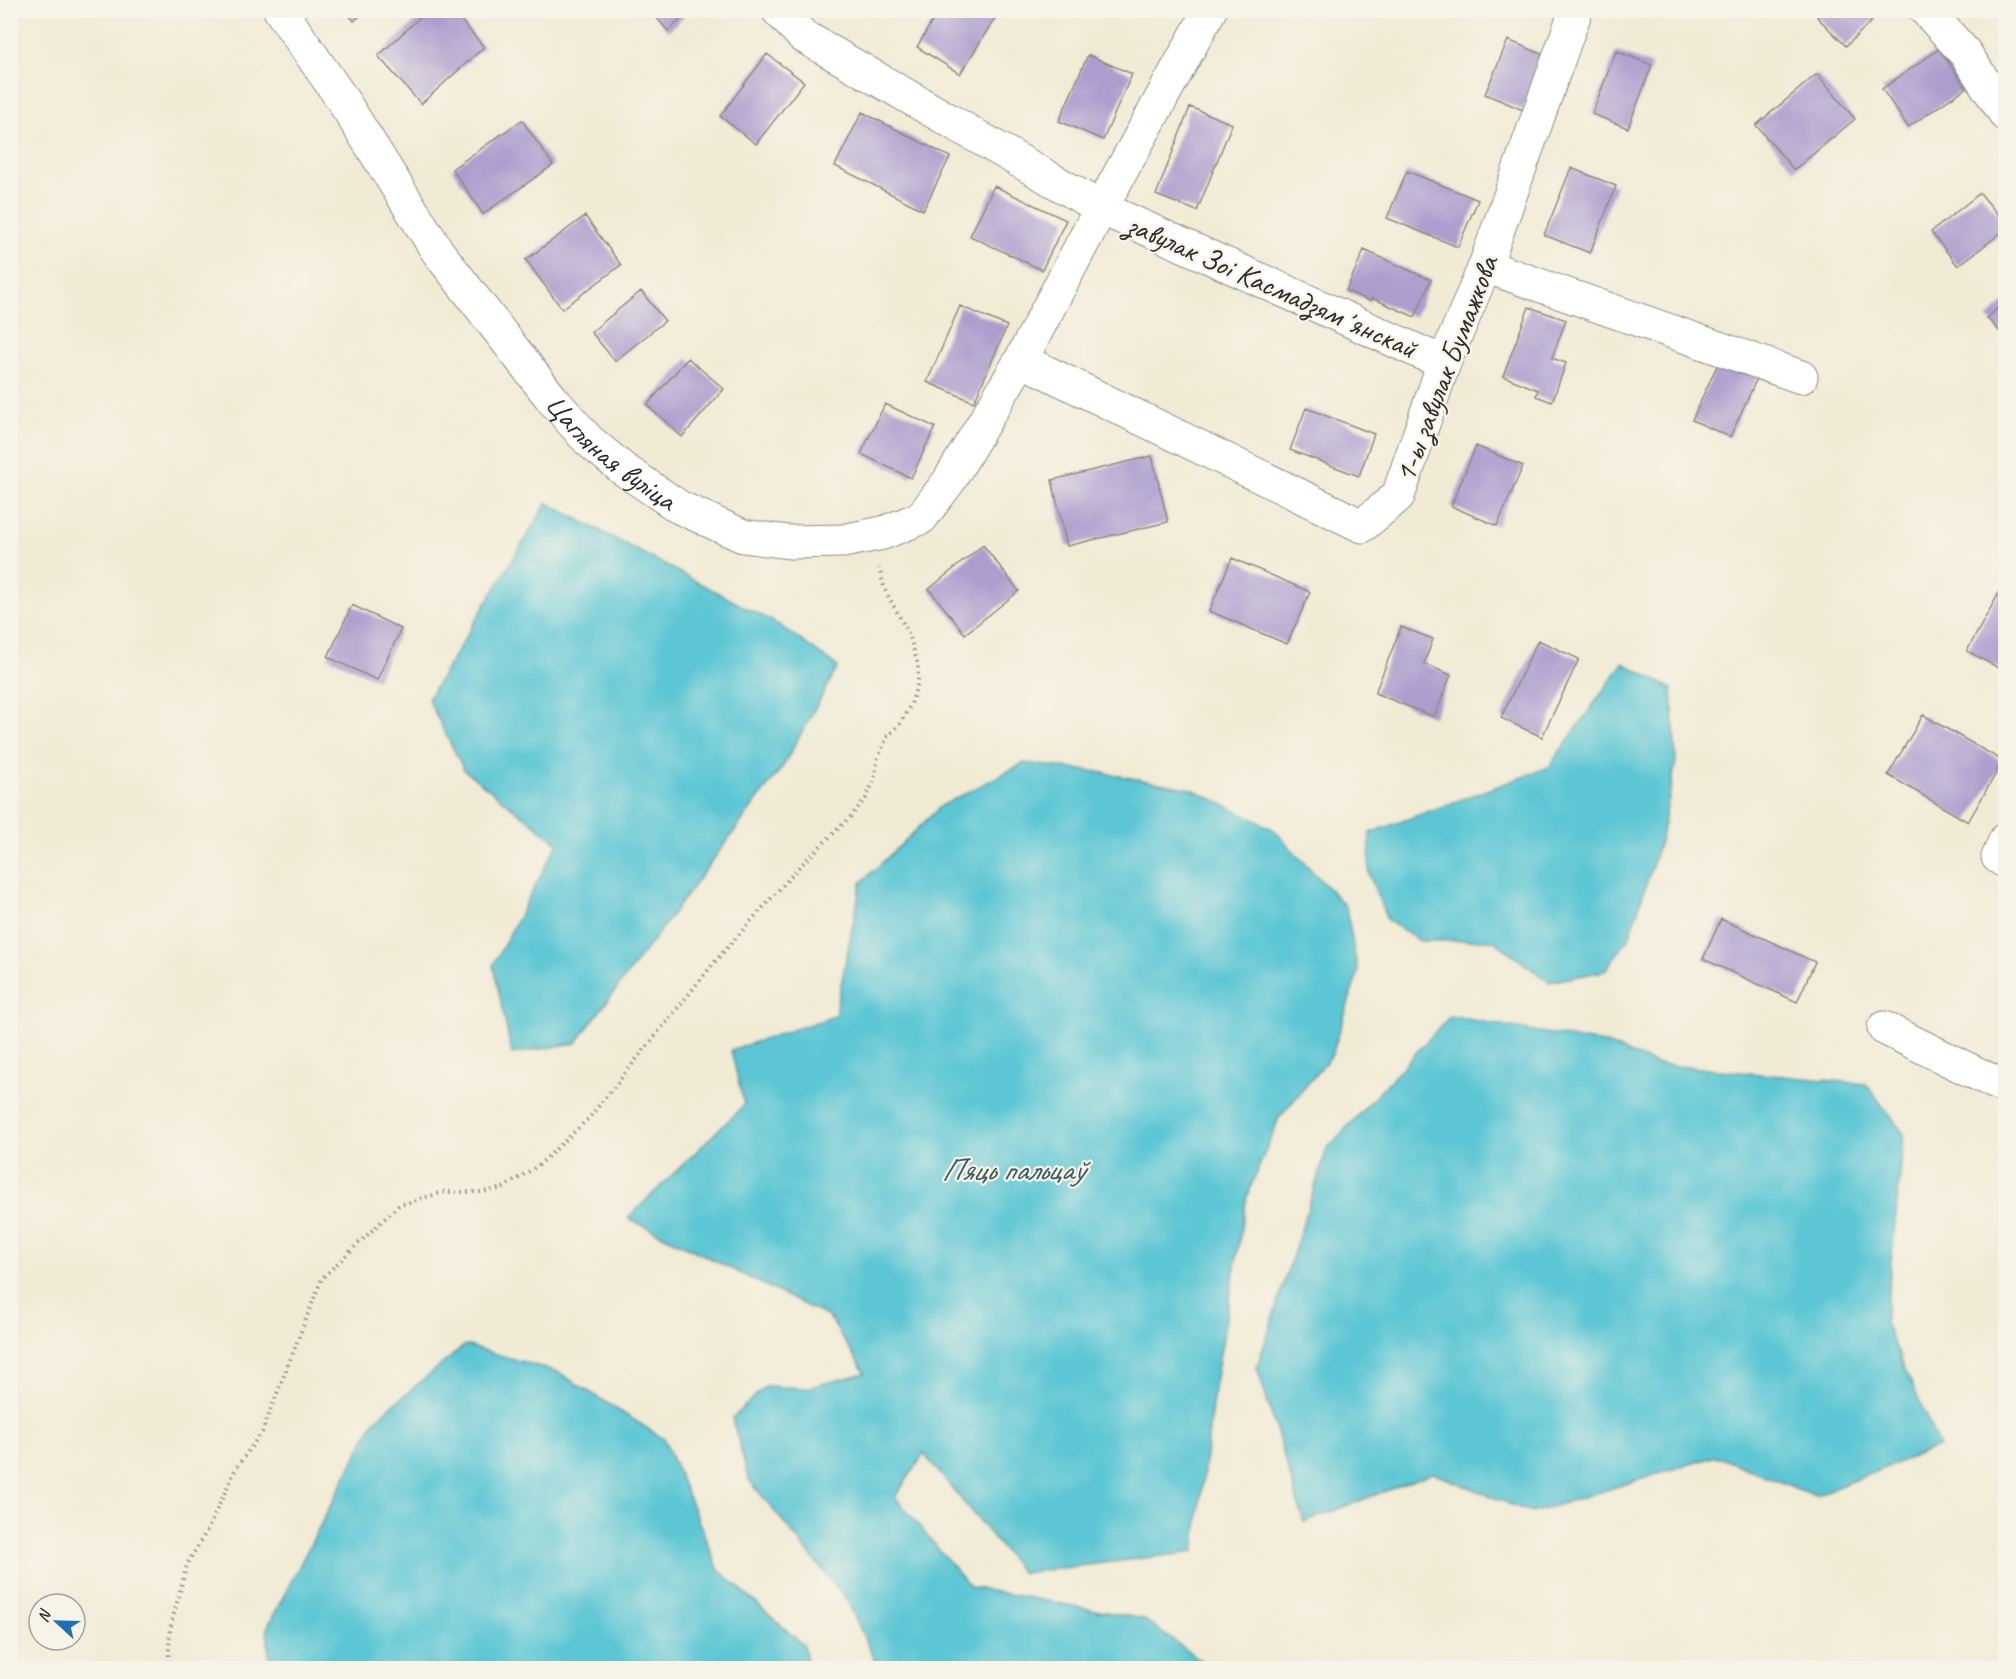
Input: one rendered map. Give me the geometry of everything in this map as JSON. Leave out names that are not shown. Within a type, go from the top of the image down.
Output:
[{"type":"street","name":"Цагляная вуліца","points":[[280,10],[340,96],[438,252],[552,399],[588,440],[679,507],[743,536],[789,542],[843,541],[883,533],[921,518],[949,481],[1021,360],[1101,208]]},
{"type":"street","name":"завулак Зоі Касмадзямʼянскай","points":[[778,10],[802,36],[1101,208],[1444,363]]},
{"type":"street","name":"завулак Зоі Касмадзямʼянскай","points":[[1101,208],[1210,10]]},
{"type":"street","name":"1-ы завулак Бумажкова","points":[[1021,360],[1362,526],[1398,496],[1444,363],[1485,266],[1576,10]]},
{"type":"street","points":[[1926,10],[1965,53],[2006,115]]},
{"type":"street","points":[[1485,266],[1801,377]]},
{"type":"street","points":[[2006,839],[1998,858],[2006,861]]},
{"type":"street","points":[[1884,1028],[2006,1088]]},
{"type":"path","points":[[168,1668],[170,1629],[187,1564],[208,1528],[227,1484],[265,1426],[322,1278],[399,1205],[444,1192],[483,1192],[503,1188],[539,1165],[555,1151],[589,1118],[718,958],[800,866],[866,798],[888,737],[900,724],[911,704],[918,682],[918,665],[909,634],[885,590],[870,536]]},
{"type":"water","points":[[547,503],[779,625],[838,667],[783,766],[576,1043],[512,1054],[493,965],[558,843],[464,770],[428,699]]},
{"type":"water","points":[[1623,663],[1672,689],[1676,761],[1661,838],[1629,938],[1604,971],[1549,982],[1493,940],[1420,941],[1387,920],[1369,874],[1370,833],[1549,767]]},
{"type":"water","name":"Пяць пальцаў","points":[[1024,763],[1098,772],[1192,789],[1273,829],[1346,907],[1358,972],[1332,1055],[1279,1118],[1247,1196],[1214,1389],[1194,1552],[1022,1573],[924,1454],[895,1497],[970,1587],[1143,1619],[1210,1667],[1220,1668],[878,1668],[847,1600],[749,1480],[732,1418],[766,1386],[806,1388],[865,1373],[829,1317],[628,1218],[744,1105],[731,1050],[835,1016],[861,883],[941,806]]},
{"type":"water","points":[[1450,1016],[1606,1044],[1656,1064],[1866,1084],[1904,1134],[1885,1323],[1939,1446],[1815,1496],[1716,1456],[1532,1513],[1433,1473],[1304,1522],[1257,1367],[1327,1149]]},
{"type":"water","points":[[465,1345],[558,1372],[664,1439],[719,1570],[804,1646],[808,1668],[270,1668],[267,1628],[375,1420]]},
{"type":"building","points":[[345,10],[366,10],[354,21]]},
{"type":"building","points":[[428,10],[452,10],[484,47],[421,104],[378,56]]},
{"type":"building","points":[[650,10],[691,10],[668,31]]},
{"type":"building","points":[[939,10],[983,10],[995,18],[960,74],[917,47]]},
{"type":"building","points":[[1824,10],[1883,10],[1846,46],[1817,17]]},
{"type":"building","points":[[1508,40],[1546,56],[1523,110],[1485,94]]},
{"type":"building","points":[[1939,49],[1966,88],[1908,127],[1882,89]]},
{"type":"building","points":[[1616,51],[1652,65],[1628,128],[1592,114]]},
{"type":"building","points":[[767,54],[804,82],[756,144],[720,116]]},
{"type":"building","points":[[1088,55],[1132,74],[1103,140],[1059,121]]},
{"type":"building","points":[[1817,74],[1855,119],[1794,170],[1756,125]]},
{"type":"building","points":[[1190,107],[1232,124],[1197,211],[1156,195]]},
{"type":"building","points":[[862,112],[950,157],[923,210],[835,166]]},
{"type":"building","points":[[522,120],[553,165],[483,214],[452,169]]},
{"type":"building","points":[[1571,168],[1616,186],[1590,253],[1544,235]]},
{"type":"building","points":[[1407,171],[1478,200],[1458,247],[1387,218]]},
{"type":"building","points":[[994,186],[1066,220],[1042,270],[970,236]]},
{"type":"building","points":[[1980,193],[2006,224],[2006,229],[1958,266],[1931,232]]},
{"type":"building","points":[[585,216],[621,265],[562,309],[526,260]]},
{"type":"building","points":[[1364,250],[1431,280],[1415,317],[1372,298],[1370,301],[1346,291]]},
{"type":"building","points":[[641,291],[665,321],[615,361],[591,332]]},
{"type":"building","points":[[2006,300],[2006,338],[1987,318]]},
{"type":"building","points":[[960,306],[1007,326],[974,402],[927,382]]},
{"type":"building","points":[[1529,307],[1566,320],[1552,358],[1566,363],[1552,402],[1536,396],[1538,390],[1503,376]]},
{"type":"building","points":[[688,358],[724,389],[682,437],[647,405]]},
{"type":"building","points":[[1720,359],[1758,376],[1730,437],[1692,420]]},
{"type":"building","points":[[885,404],[935,427],[911,478],[861,454]]},
{"type":"building","points":[[1306,408],[1374,434],[1359,476],[1290,450]]},
{"type":"building","points":[[1476,446],[1523,466],[1497,526],[1451,506]]},
{"type":"building","points":[[1152,456],[1168,522],[1067,546],[1052,480]]},
{"type":"building","points":[[983,545],[1019,591],[965,634],[929,589]]},
{"type":"building","points":[[1232,558],[1310,592],[1287,644],[1209,611]]},
{"type":"building","points":[[2000,591],[2006,594],[2006,672],[1967,651]]},
{"type":"building","points":[[352,605],[401,629],[377,680],[328,657]]},
{"type":"building","points":[[1401,627],[1433,639],[1424,664],[1451,675],[1434,717],[1375,693]]},
{"type":"building","points":[[1538,640],[1579,659],[1542,737],[1501,718]]},
{"type":"building","points":[[1923,715],[2003,761],[1968,822],[1888,775]]},
{"type":"building","points":[[1721,919],[1815,962],[1797,1002],[1703,959]]}]
